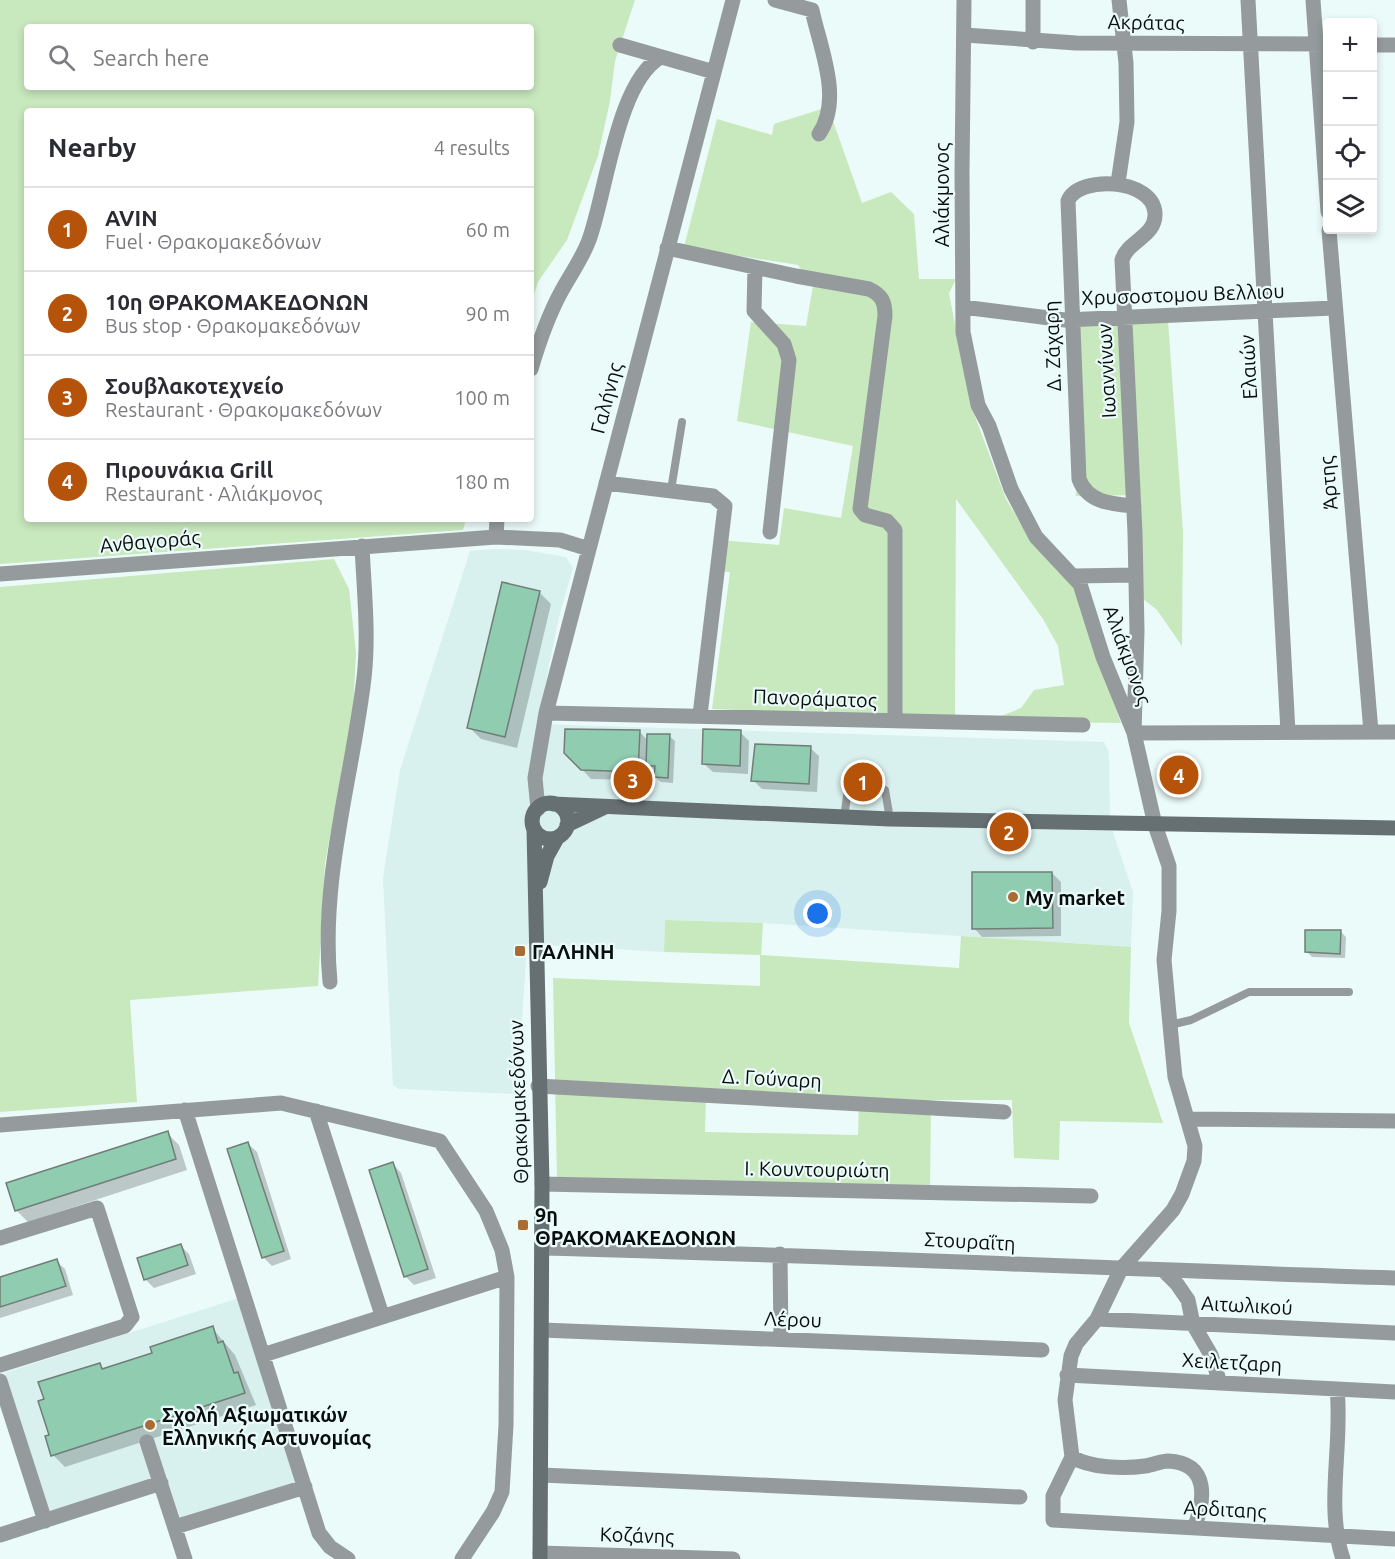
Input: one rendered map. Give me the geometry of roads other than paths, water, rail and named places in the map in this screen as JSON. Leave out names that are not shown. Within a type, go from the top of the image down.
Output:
[{"type":"main road","name":"Θρακομακεδόνων","points":[[540,1556],[542,1184],[538,1086],[536,897],[532,820],[538,809],[553,804],[843,818],[1395,828]]},
{"type":"main road","points":[[553,804],[566,814],[567,825]]},
{"type":"main road","name":"Θρακομακεδόνων","points":[[536,897],[543,868],[557,838],[567,825],[607,806]]},
{"type":"main road","points":[[534,829],[546,839],[557,838]]},
{"type":"street","name":"Γαλήνης","points":[[538,809],[535,778],[546,713],[733,0]]},
{"type":"street","points":[[775,0],[812,10],[831,95],[829,120],[819,134]]},
{"type":"street","name":"Αλιάκμονος","points":[[964,0],[963,333],[978,405],[989,426],[1011,489],[1036,537],[1075,576],[1086,599],[1103,657],[1134,733],[1155,825],[1168,866],[1169,911],[1164,960],[1175,1077],[1195,1146],[1190,1177],[1173,1210],[1121,1269],[1097,1319],[1076,1344],[1067,1375],[1065,1400],[1072,1457]]},
{"type":"street","points":[[1033,0],[1033,42]]},
{"type":"street","points":[[1118,183],[1126,122],[1124,42],[1119,0]]},
{"type":"street","name":"Ελαιών","points":[[1248,0],[1288,732]]},
{"type":"street","points":[[1313,0],[1321,44],[1327,180]]},
{"type":"street","name":"Ακράτας","points":[[965,35],[1033,42],[1321,44]]},
{"type":"street","points":[[620,45],[714,72]]},
{"type":"street","points":[[1377,45],[1395,45]]},
{"type":"street","points":[[534,361],[554,305],[589,239],[614,145],[635,88],[648,66],[661,57]]},
{"type":"street","name":"Ιωαννίνων","points":[[1118,183],[1140,192],[1151,201],[1155,211],[1154,225],[1147,235],[1124,252],[1122,260],[1136,575],[1134,733]]},
{"type":"street","name":"Δ. Ζάχαρη","points":[[1118,183],[1077,189],[1068,201],[1079,479],[1082,487],[1103,503],[1134,506]]},
{"type":"street","name":"Άρτης","points":[[1329,234],[1371,732]]},
{"type":"street","points":[[667,248],[755,268],[869,289],[878,293],[883,300],[885,316],[860,509],[865,515],[887,521],[895,530],[895,721]]},
{"type":"street","points":[[755,268],[754,311],[784,344],[789,360],[770,532]]},
{"type":"street","name":"Χρυσοστομου Βελλιου","points":[[963,307],[1072,320],[1334,308]]},
{"type":"street","points":[[606,483],[713,496],[724,506],[700,715]]},
{"type":"street","points":[[496,537],[497,522]]},
{"type":"street","name":"Ανθαγοράς","points":[[0,574],[496,537],[560,540],[589,549]]},
{"type":"street","points":[[330,982],[328,939],[333,867],[364,675],[365,615],[362,546]]},
{"type":"street","points":[[1075,576],[1136,575]]},
{"type":"street","name":"Πανοράματος","points":[[546,713],[1083,725]]},
{"type":"street","points":[[1134,733],[1395,732]]},
{"type":"street","name":"Δ. Γούναρη","points":[[538,1086],[1004,1112]]},
{"type":"street","points":[[0,1125],[281,1103],[440,1141],[486,1211],[502,1250],[507,1277],[506,1425],[502,1492],[493,1512],[462,1559]]},
{"type":"street","points":[[185,1110],[319,1533],[330,1547],[348,1559]]},
{"type":"street","points":[[316,1111],[382,1315]]},
{"type":"street","points":[[1187,1119],[1395,1121]]},
{"type":"street","name":"Ι. Κουντουριώτη","points":[[542,1184],[1091,1196]]},
{"type":"street","points":[[0,1238],[98,1208],[132,1317],[125,1326],[0,1365]]},
{"type":"street","name":"Στουραΐτη","points":[[542,1248],[780,1254],[1395,1278]]},
{"type":"street","points":[[780,1254],[781,1339]]},
{"type":"street","points":[[1162,1270],[1178,1284],[1188,1300],[1193,1324],[1211,1355],[1220,1383]]},
{"type":"street","points":[[263,1355],[382,1315],[507,1277]]},
{"type":"street","name":"Αιτωλικού","points":[[1097,1319],[1395,1333]]},
{"type":"street","name":"Λέρου","points":[[542,1329],[1042,1350]]},
{"type":"street","name":"Χειλετζαρη","points":[[1067,1375],[1395,1392]]},
{"type":"street","points":[[0,1381],[6,1418],[45,1521]]},
{"type":"street","points":[[1337,1389],[1339,1415],[1335,1536],[1343,1559]]},
{"type":"street","points":[[147,1442],[185,1559]]},
{"type":"street","points":[[1072,1457],[1090,1464],[1137,1467],[1167,1461],[1191,1469],[1199,1477],[1202,1491],[1202,1503],[1194,1528]]},
{"type":"street","name":"Αρδιταης","points":[[1072,1457],[1053,1496],[1053,1520],[1395,1539]]},
{"type":"street","points":[[542,1475],[1020,1497]]},
{"type":"street","points":[[0,1535],[160,1483]]},
{"type":"street","points":[[175,1527],[305,1487]]},
{"type":"street","name":"Κοζάνης","points":[[540,1556],[733,1559]]},
{"type":"lane","points":[[670,490],[682,422]]},
{"type":"lane","points":[[843,818],[848,789],[885,790],[890,819]]},
{"type":"lane","points":[[1170,1025],[1191,1020],[1249,992],[1349,992]]},
{"type":"place","name":"Πιρουνάκια Grill","points":[[1179,775]]},
{"type":"place","name":"Σουβλακοτεχνείο","points":[[633,780]]},
{"type":"place","name":"AVIN","points":[[863,782]]},
{"type":"place","name":"10η ΘΡΑΚΟΜΑΚΕΔΟΝΩΝ","points":[[1009,832]]},
{"type":"place","name":"My market","points":[[1013,897]]},
{"type":"place","name":"ΓΑΛΗΝΗ","points":[[520,951]]},
{"type":"place","name":"9η ΘΡΑΚΟΜΑΚΕΔΟΝΩΝ","points":[[523,1225]]},
{"type":"place","name":"Σχολή Αξιωματικών Ελληνικής Αστυνομίας","points":[[150,1425]]}]
